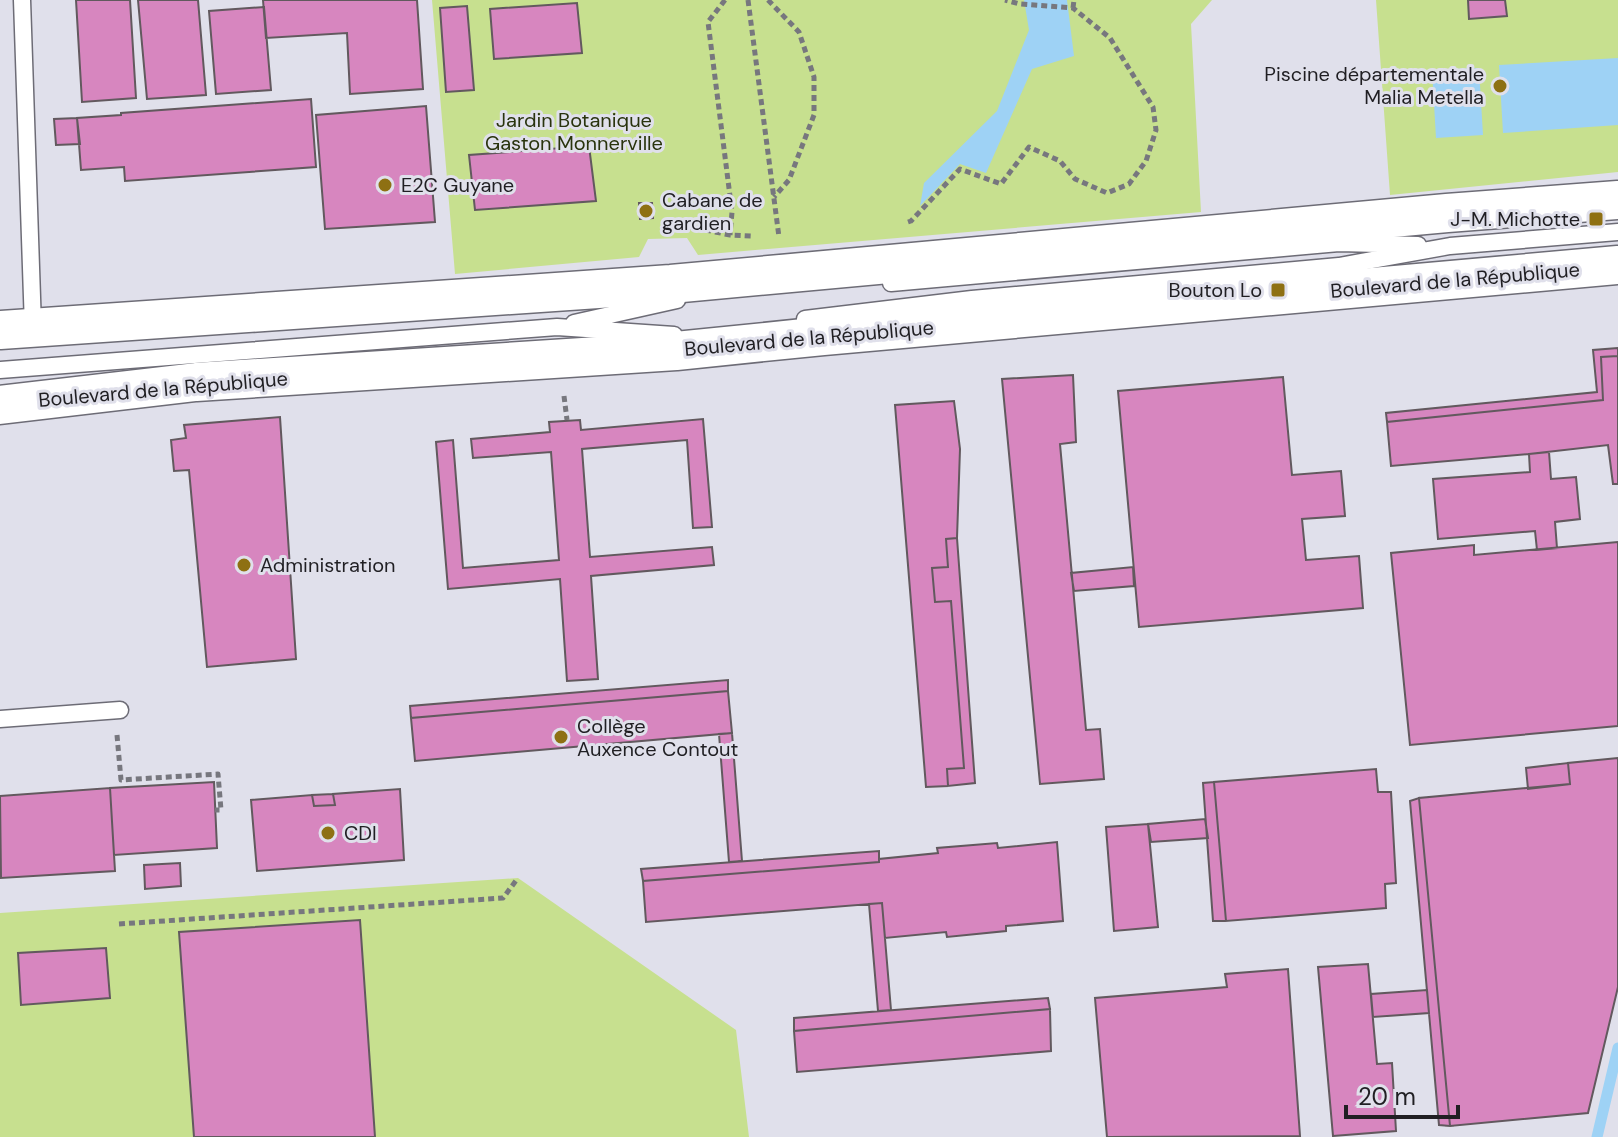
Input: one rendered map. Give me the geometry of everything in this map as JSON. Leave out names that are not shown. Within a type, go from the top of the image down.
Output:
[{"type":"street","points":[[16,329],[671,284],[1618,200]]},
{"type":"street","name":"Boulevard de la République","points":[[0,405],[196,382],[676,351],[1618,265]]},
{"type":"lane","points":[[16,329],[22,0]]},
{"type":"lane","points":[[785,322],[972,299],[1339,266],[1450,246],[1618,232]]},
{"type":"lane","points":[[872,284],[1339,243],[1450,246]]},
{"type":"lane","points":[[557,327],[688,299]]},
{"type":"lane","points":[[0,370],[557,327],[675,335],[691,333]]},
{"type":"lane","points":[[0,719],[117,710]]},
{"type":"path","points":[[725,0],[708,22],[731,201],[730,235]]},
{"type":"path","points":[[748,0],[779,238]]},
{"type":"path","points":[[768,0],[799,32],[814,77],[814,115],[789,180],[774,197]]},
{"type":"path","points":[[897,223],[911,221],[960,169],[1001,184],[1029,147],[1060,161],[1075,179],[1107,193],[1129,184],[1146,161],[1156,130],[1153,107],[1110,38],[1073,8],[1005,0]]},
{"type":"path","points":[[1073,8],[1074,0]]},
{"type":"path","points":[[666,222],[730,235],[754,236]]},
{"type":"path","points":[[767,237],[793,236]]},
{"type":"path","points":[[564,394],[567,420]]},
{"type":"path","points":[[117,710],[121,780],[218,774],[221,810],[215,810]]},
{"type":"path","points":[[119,924],[503,898],[518,878]]},
{"type":"green space","name":"Jardin Botanique Gaston Monnerville","points":[[432,0],[1212,0],[1191,24],[1201,212],[698,255],[687,238],[648,239],[639,257],[455,274]]},
{"type":"green space","name":"Piscine départementale Malia Metella","points":[[1376,0],[1618,0],[1618,172],[1390,195]]},
{"type":"green space","points":[[518,878],[736,1030],[749,1137],[0,1137],[0,913]]},
{"type":"water","points":[[1024,0],[1067,0],[1074,56],[1032,69],[986,173],[960,164],[920,206],[924,183],[997,111],[1029,30]]},
{"type":"water","points":[[1618,58],[1618,125],[1503,133],[1499,65]]},
{"type":"water","points":[[1479,68],[1483,135],[1436,138],[1432,70]]},
{"type":"building","points":[[76,0],[130,0],[136,98],[82,102]]},
{"type":"building","points":[[138,0],[198,0],[206,95],[147,99]]},
{"type":"building","points":[[263,0],[417,0],[423,89],[350,94],[347,33],[266,38]]},
{"type":"building","points":[[1468,0],[1505,0],[1507,16],[1469,19]]},
{"type":"building","points":[[577,3],[582,53],[494,59],[490,9]]},
{"type":"building","points":[[467,6],[474,90],[446,92],[440,8]]},
{"type":"building","points":[[264,7],[271,90],[216,94],[209,11]]},
{"type":"building","points":[[311,99],[316,167],[125,181],[124,167],[81,170],[77,118]]},
{"type":"building","points":[[426,106],[435,222],[325,229],[316,115]]},
{"type":"building","points":[[77,118],[80,144],[56,145],[54,119]]},
{"type":"building","points":[[589,146],[596,201],[475,210],[469,155]]},
{"type":"building","name":"Cabane de gardien","points":[[639,203],[652,203],[653,218],[640,219]]},
{"type":"building","points":[[1618,348],[1618,356],[1601,357],[1603,400],[1387,422],[1386,413],[1597,392],[1593,350]]},
{"type":"building","points":[[1618,356],[1618,484],[1613,484],[1608,445],[1391,466],[1387,422],[1603,400],[1601,357]]},
{"type":"building","points":[[1073,375],[1076,442],[1060,444],[1086,730],[1100,729],[1104,779],[1040,784],[1002,379]]},
{"type":"building","points":[[1283,377],[1292,475],[1341,471],[1345,516],[1302,519],[1306,560],[1359,556],[1363,608],[1139,627],[1118,391]]},
{"type":"building","points":[[954,401],[960,449],[957,538],[946,539],[948,567],[932,568],[935,602],[951,601],[964,768],[947,769],[948,786],[926,787],[895,405]]},
{"type":"building","name":"Administration","points":[[280,417],[296,659],[207,667],[189,470],[174,471],[171,440],[186,438],[184,425]]},
{"type":"building","points":[[703,419],[712,527],[693,528],[687,440],[582,449],[590,557],[712,547],[714,565],[591,576],[598,679],[567,681],[560,579],[448,589],[436,442],[453,440],[463,568],[559,560],[551,452],[473,458],[471,439],[550,432],[549,422],[580,420],[581,430]]},
{"type":"building","points":[[1549,452],[1551,479],[1576,477],[1580,519],[1555,522],[1557,548],[1537,550],[1535,531],[1438,539],[1433,479],[1530,472],[1529,454]]},
{"type":"building","points":[[957,538],[975,783],[948,786],[947,769],[964,768],[951,601],[935,602],[932,568],[948,567],[946,539]]},
{"type":"building","points":[[1618,542],[1618,726],[1410,745],[1391,553],[1474,545],[1474,555]]},
{"type":"building","points":[[1133,567],[1134,586],[1074,591],[1071,573]]},
{"type":"building","points":[[728,680],[728,691],[411,718],[410,706]]},
{"type":"building","points":[[728,691],[732,733],[415,761],[411,718]]},
{"type":"building","points":[[732,733],[742,861],[729,862],[719,734]]},
{"type":"building","points":[[1618,758],[1618,987],[1588,1113],[1450,1126],[1419,798],[1570,784],[1568,763]]},
{"type":"building","points":[[1568,763],[1570,784],[1528,789],[1526,768]]},
{"type":"building","points":[[1376,769],[1378,792],[1391,792],[1396,883],[1385,884],[1386,908],[1226,921],[1214,782]]},
{"type":"building","points":[[214,782],[217,848],[114,855],[110,788]]},
{"type":"building","points":[[1214,782],[1226,921],[1213,921],[1203,783]]},
{"type":"building","points":[[110,788],[115,871],[1,878],[0,796]]},
{"type":"building","name":"CDI","points":[[400,789],[404,860],[257,871],[251,800],[312,795],[314,806],[335,805],[333,794]]},
{"type":"building","points":[[333,794],[335,805],[314,806],[312,795]]},
{"type":"building","points":[[1419,798],[1450,1126],[1439,1125],[1410,801]]},
{"type":"building","points":[[1205,819],[1208,838],[1151,842],[1148,824]]},
{"type":"building","points":[[1148,824],[1158,927],[1114,931],[1106,827]]},
{"type":"building","points":[[1057,842],[1063,921],[1006,926],[1006,931],[947,937],[946,932],[885,938],[882,903],[646,922],[643,881],[879,862],[879,859],[938,853],[937,848],[997,843],[998,848]]},
{"type":"building","points":[[879,851],[879,862],[643,881],[641,869]]},
{"type":"building","points":[[180,863],[181,886],[145,889],[144,865]]},
{"type":"building","points":[[882,903],[891,1010],[878,1011],[869,904]]},
{"type":"building","points":[[360,920],[375,1137],[194,1137],[179,932]]},
{"type":"building","points":[[106,948],[110,998],[21,1005],[18,953]]},
{"type":"building","points":[[1368,964],[1377,1064],[1392,1063],[1396,1131],[1333,1136],[1318,967]]},
{"type":"building","points":[[1288,969],[1300,1136],[1107,1137],[1095,998],[1227,987],[1225,974]]},
{"type":"building","points":[[1427,990],[1429,1013],[1373,1017],[1371,994]]},
{"type":"building","points":[[1048,998],[1050,1009],[794,1031],[794,1018]]},
{"type":"building","points":[[1050,1009],[1051,1051],[797,1072],[794,1031]]},
{"type":"waterway","points":[[1597,1137],[1618,1048]]},
{"type":"place","name":"Piscine départementale Malia Metella","points":[[1500,86]]},
{"type":"place","name":"E2C Guyane","points":[[385,185]]},
{"type":"place","name":"Cabane de gardien","points":[[646,211]]},
{"type":"place","name":"J-M. Michotte","points":[[1596,219]]},
{"type":"place","name":"Bouton Lo","points":[[1278,290]]},
{"type":"place","name":"Administration","points":[[244,565]]},
{"type":"place","name":"Collège Auxence Contout","points":[[561,737]]},
{"type":"place","name":"CDI","points":[[328,833]]}]
